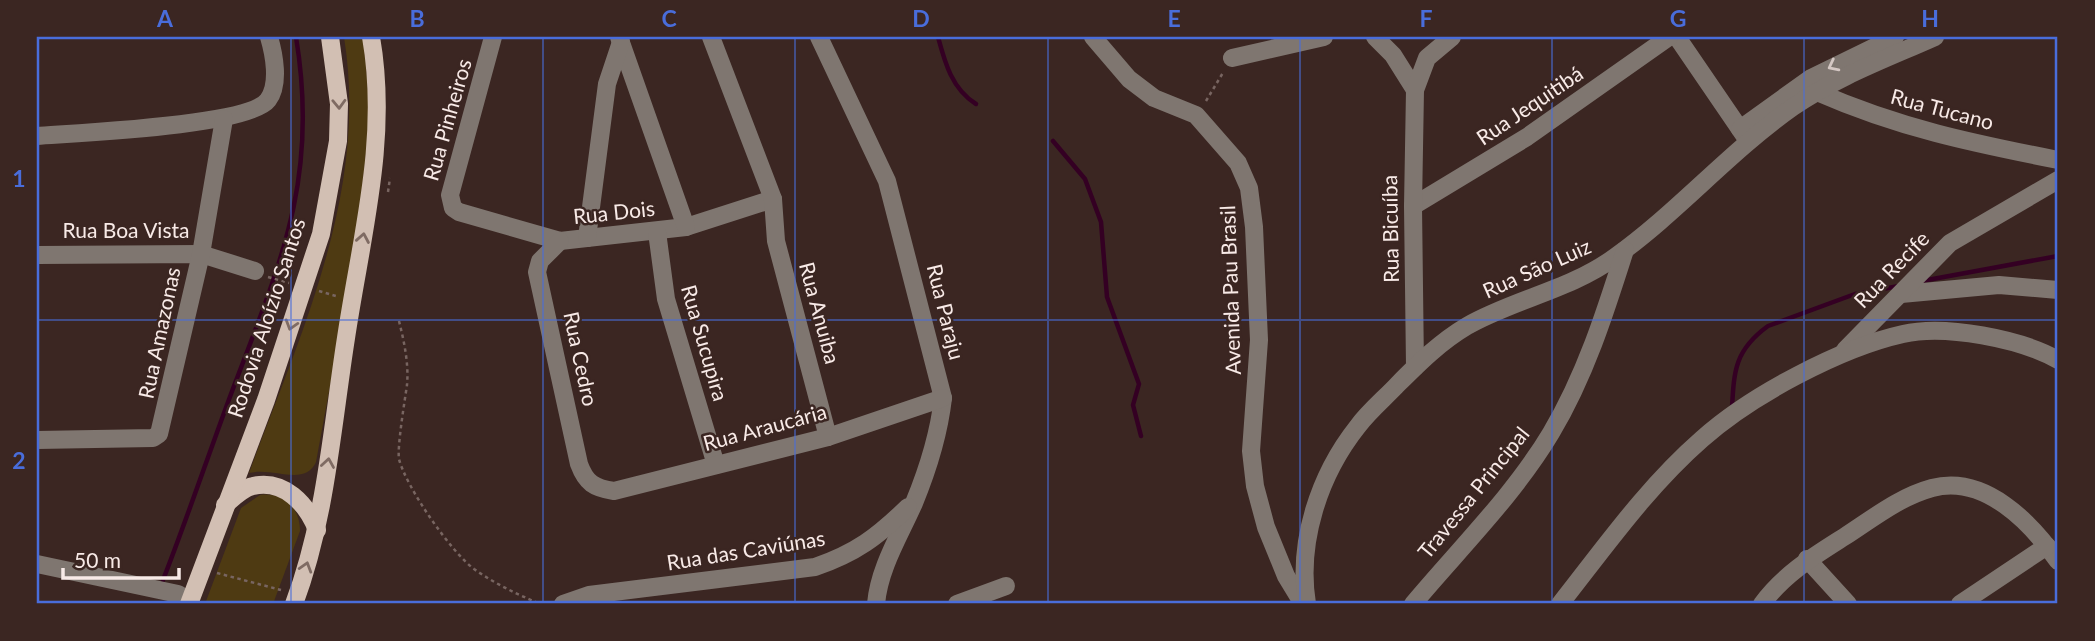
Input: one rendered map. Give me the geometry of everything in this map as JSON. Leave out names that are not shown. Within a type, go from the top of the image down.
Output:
[{"type":"main road","name":"Rodovia Aloízio Santos","points":[[190,603],[224,506],[266,400],[295,284],[321,234],[338,141],[339,104],[330,37]]},
{"type":"main road","points":[[296,599],[317,530],[351,300],[375,178],[378,77],[371,37]]},
{"type":"main road","points":[[224,506],[252,486],[270,485],[286,490],[301,503],[312,516],[317,530]]},
{"type":"street","points":[[37,136],[224,119],[257,108],[268,101],[274,87],[274,54],[269,37]]},
{"type":"street","name":"Rua Pinheiros","points":[[459,212],[453,208],[450,195],[493,37]]},
{"type":"street","name":"Rua Anuiba","points":[[711,37],[773,199],[776,241],[828,437]]},
{"type":"street","name":"Rua Paraju","points":[[819,37],[887,181],[943,398],[940,426],[915,499],[882,574],[876,604]]},
{"type":"street","name":"Avenida Pau Brasil","points":[[1093,37],[1129,79],[1146,92],[1196,115],[1238,163],[1249,188],[1254,227],[1259,340],[1251,451],[1254,474],[1266,527],[1286,576],[1305,604]]},
{"type":"street","points":[[1232,58],[1324,37]]},
{"type":"street","points":[[1375,37],[1393,55],[1415,90]]},
{"type":"street","points":[[1415,90],[1427,58],[1452,37]]},
{"type":"street","name":"Rua Jequitibá","points":[[1413,206],[1517,144],[1669,37]]},
{"type":"street","points":[[1677,37],[1744,135]]},
{"type":"street","name":"Rua São Luiz","points":[[1305,604],[1304,559],[1308,533],[1334,460],[1358,425],[1415,367],[1439,345],[1467,326],[1557,289],[1625,250],[1744,135],[1811,78],[1895,37]]},
{"type":"street","name":"Rua São Luiz","points":[[1744,135],[1818,92],[1935,37]]},
{"type":"street","points":[[620,39],[686,228]]},
{"type":"street","points":[[587,238],[607,84],[620,39]]},
{"type":"street","name":"Rua Bicuíba","points":[[1415,90],[1415,367]]},
{"type":"street","name":"Rua Tucano","points":[[1818,92],[1858,110],[1926,133],[2058,160]]},
{"type":"street","name":"Rua Amazonas","points":[[37,440],[153,438],[159,434],[201,254],[224,119]]},
{"type":"street","name":"Rua Recife","points":[[1837,357],[1901,294],[1924,266],[1950,243],[2058,180]]},
{"type":"street","name":"Rua Dois","points":[[459,212],[560,241],[686,228],[773,199]]},
{"type":"street","name":"Rua Sucupira","points":[[657,232],[666,299],[716,465]]},
{"type":"street","name":"Rua Cedro","points":[[560,241],[540,261],[537,272],[579,464],[585,479],[596,489]]},
{"type":"street","name":"Travessa Principal","points":[[1413,604],[1527,469],[1550,434],[1574,391],[1601,327],[1625,250]]},
{"type":"street","name":"Rua Boa Vista","points":[[37,255],[201,254],[260,274]]},
{"type":"street","points":[[1901,294],[1998,285],[2058,290]]},
{"type":"street","points":[[1560,604],[1630,513],[1703,438],[1762,395],[1837,357],[1905,333],[1959,333],[2004,340],[2058,360]]},
{"type":"street","name":"Rua Araucária","points":[[596,489],[614,491],[828,437],[943,398]]},
{"type":"street","points":[[1762,604],[1807,559],[1918,492],[1945,486],[1973,490],[2004,503],[2026,521],[2058,561]]},
{"type":"street","name":"Rua das Caviúnas","points":[[563,604],[589,595],[641,598],[815,567],[847,556],[876,537],[915,499]]},
{"type":"street","points":[[1960,604],[2047,546]]},
{"type":"street","points":[[1807,559],[1848,604]]},
{"type":"street","points":[[37,564],[141,596],[178,594],[190,603]]},
{"type":"street","points":[[957,604],[1006,586]]},
{"type":"path","points":[[1196,115],[1232,58]]},
{"type":"path","points":[[292,271],[295,284]]},
{"type":"path","points":[[260,274],[351,300]]},
{"type":"path","points":[[399,321],[405,346],[407,384],[402,405],[403,430],[399,457],[416,498],[472,568],[512,592],[540,604]]},
{"type":"path","points":[[201,568],[296,599]]},
{"type":"shaded area","points":[[344,37],[364,37],[370,117],[356,245],[316,462],[311,469],[297,475],[249,473],[309,314],[339,205],[347,150],[349,94]]},
{"type":"shaded area","points":[[260,495],[276,496],[289,503],[299,522],[300,531],[273,604],[205,604],[241,508]]},
{"type":"waterway","points":[[163,580],[267,298],[292,216],[303,132],[302,86],[296,37]]},
{"type":"waterway","points":[[938,37],[955,83],[976,104]]},
{"type":"waterway","points":[[1053,141],[1085,179],[1101,222],[1107,297],[1139,384],[1133,405],[1141,436]]},
{"type":"waterway","points":[[1922,281],[2058,256]]},
{"type":"waterway","points":[[1732,408],[1738,362],[1749,344],[1768,326],[1855,294],[1899,286]]}]
